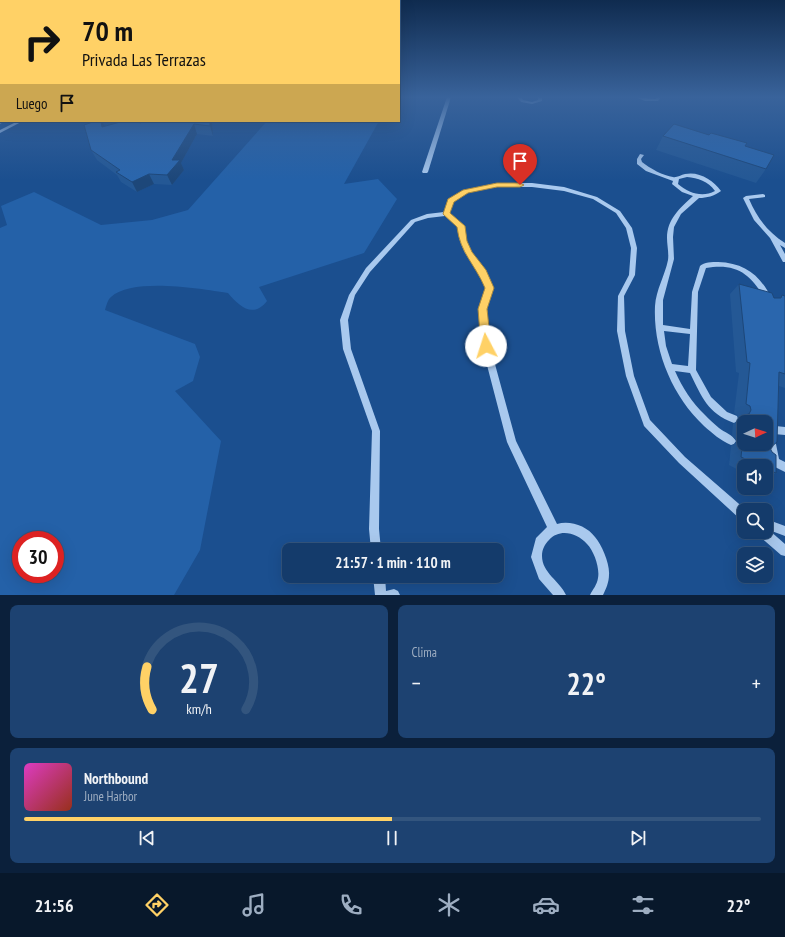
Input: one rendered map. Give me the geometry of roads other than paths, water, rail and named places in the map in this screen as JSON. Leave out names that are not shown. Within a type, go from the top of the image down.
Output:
[{"type":"street","points":[[0,132],[14,125]]},
{"type":"street","points":[[425,172],[440,125]]},
{"type":"street","points":[[642,155],[639,159],[639,163],[648,170],[676,180]]},
{"type":"street","points":[[687,175],[702,178],[714,184],[718,191],[711,196],[697,196],[683,191],[675,184],[676,180],[677,178],[687,175]]},
{"type":"street","points":[[446,214],[451,201],[466,191],[497,185],[532,185],[564,189],[595,198],[618,212],[629,228],[634,248],[632,275],[621,296],[621,331],[630,376],[647,423],[682,460],[737,509]]},
{"type":"street","points":[[697,196],[673,219],[670,235],[671,258],[662,286],[659,327],[669,367],[685,399],[702,419],[731,441]]},
{"type":"street","points":[[762,196],[746,198],[752,214],[773,239],[785,260]]},
{"type":"street","points":[[375,543],[374,529],[376,431],[347,349],[344,320],[352,295],[368,270],[413,221],[427,216],[446,214],[461,226],[463,241],[468,253],[482,270],[490,288],[483,309],[486,346],[512,442],[553,528]]},
{"type":"street","points":[[773,239],[785,246]]},
{"type":"street","points":[[734,419],[724,415],[708,400],[692,370],[695,292],[703,266],[714,264],[728,265],[752,274],[765,290],[768,300],[767,305]]},
{"type":"street","points":[[659,327],[693,332]]},
{"type":"street","points":[[669,367],[692,370]]},
{"type":"street","points":[[773,430],[785,432]]},
{"type":"street","points":[[773,451],[775,462]]},
{"type":"street","points":[[763,457],[785,467]]},
{"type":"street","points":[[560,595],[551,587],[538,564],[537,552],[540,541],[545,533],[553,528],[563,526],[583,534],[593,543],[600,554],[604,566],[604,579],[601,589],[596,595]]},
{"type":"street","points":[[773,527],[785,531]]},
{"type":"street","points":[[771,539],[785,551]]},
{"type":"street","points":[[380,583],[381,595]]}]
